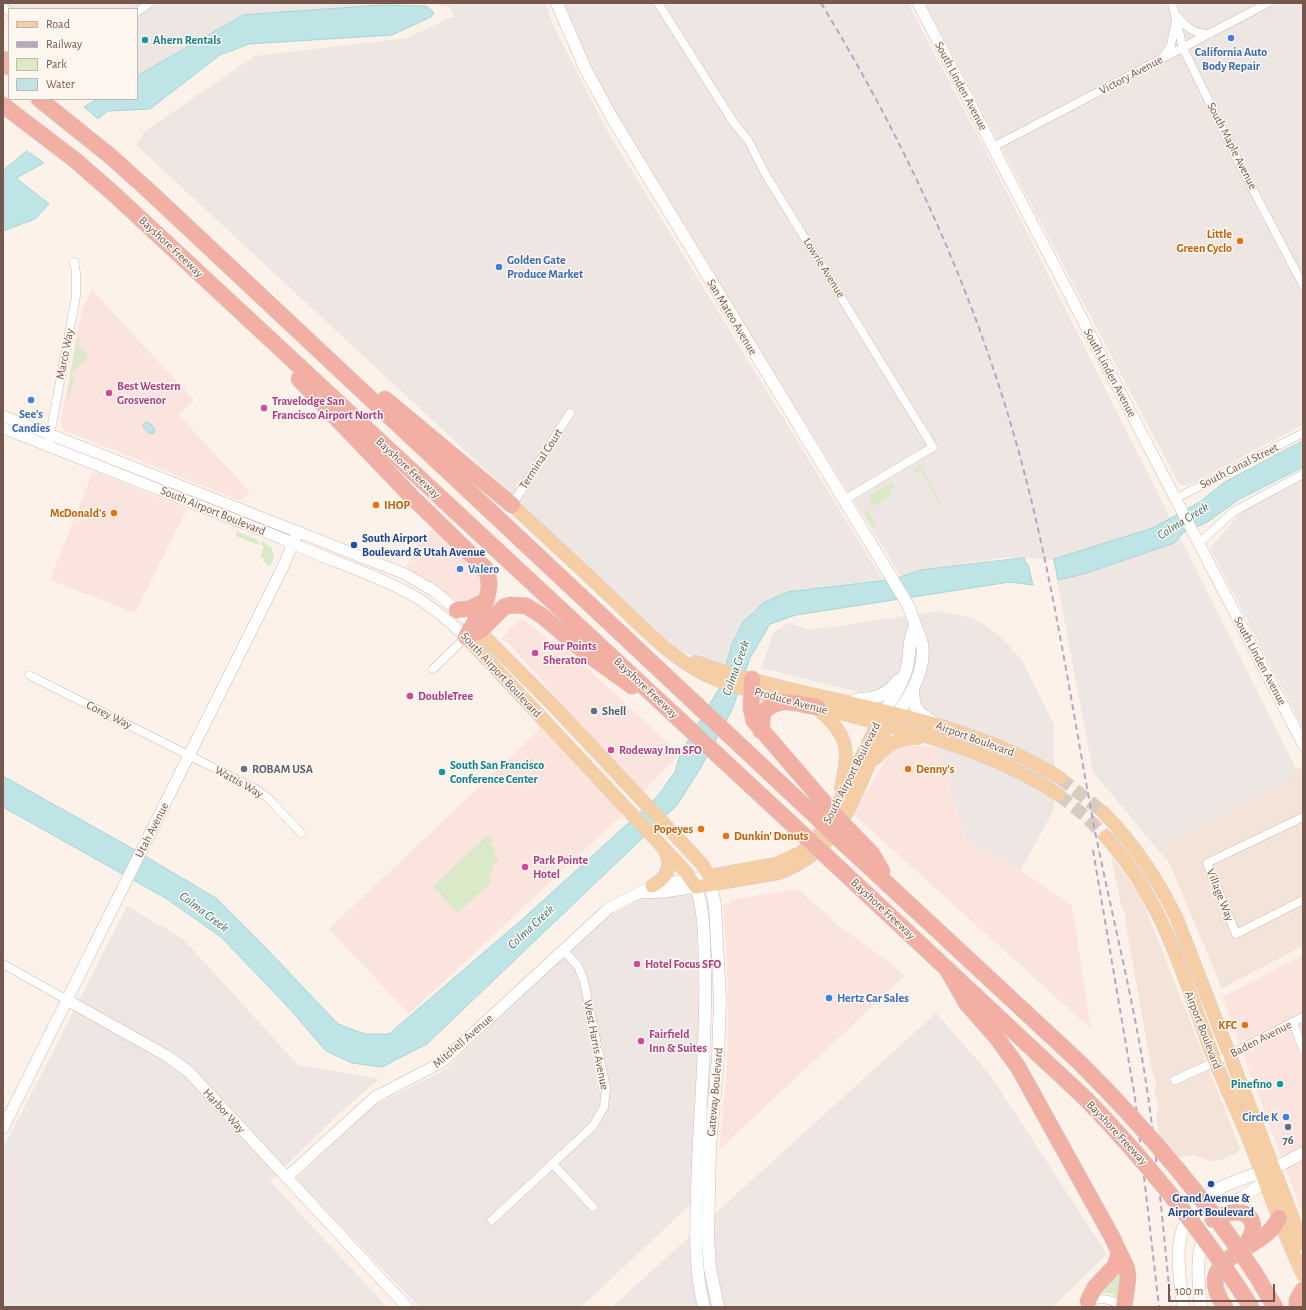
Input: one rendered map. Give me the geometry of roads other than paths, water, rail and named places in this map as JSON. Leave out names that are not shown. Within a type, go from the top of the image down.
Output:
[{"type":"highway","name":"Bayshore Freeway","points":[[40,100],[129,172],[694,704],[810,811],[872,854],[891,886],[1080,1063],[1147,1132],[1186,1177],[1222,1225],[1256,1275],[1275,1307]]},
{"type":"highway","name":"Bayshore Freeway","points":[[3,105],[75,160],[128,208],[942,964],[968,995],[1086,1099],[1169,1191],[1204,1237],[1251,1307]]},
{"type":"highway","points":[[3,114],[76,165],[128,208]]},
{"type":"highway","points":[[254,325],[317,399],[412,497],[482,564],[490,581],[486,601],[473,631]]},
{"type":"highway","points":[[308,340],[387,401],[512,504]]},
{"type":"highway","points":[[457,610],[469,609],[486,601]]},
{"type":"highway","points":[[473,631],[504,607],[516,604],[526,606],[541,615],[599,663],[684,723]]},
{"type":"highway","points":[[748,684],[752,715],[761,731],[821,799],[842,832]]},
{"type":"highway","points":[[761,731],[763,713],[772,704],[785,702],[817,707]]},
{"type":"highway","points":[[968,995],[1018,1067],[1127,1269],[1128,1278],[1123,1307]]},
{"type":"highway","points":[[1213,1220],[1224,1214],[1235,1211],[1245,1213],[1248,1216],[1253,1224],[1252,1234],[1247,1244],[1238,1253]]},
{"type":"highway","points":[[1225,1307],[1216,1292],[1215,1278],[1220,1267],[1271,1231],[1279,1218]]},
{"type":"highway","points":[[1084,1304],[1095,1287],[1115,1266],[1119,1253]]},
{"type":"highway","points":[[1297,1307],[1298,1300],[1303,1290]]},
{"type":"main road","name":"San Mateo Avenue","points":[[557,3],[585,68],[611,116],[905,600],[919,634],[922,652],[919,672],[913,689],[891,713]]},
{"type":"main road","name":"Produce Avenue","points":[[512,504],[642,627],[677,655],[723,676],[817,707],[883,725]]},
{"type":"main road","points":[[891,713],[906,669],[910,652],[910,635],[915,627]]},
{"type":"main road","name":"South Airport Boulevard","points":[[473,631],[638,795],[701,863],[711,881]]},
{"type":"main road","name":"South Airport Boulevard","points":[[473,631],[625,807],[693,883],[779,873],[791,868],[816,853],[827,842],[845,818],[866,773],[883,725]]},
{"type":"main road","points":[[851,702],[858,698],[874,698],[883,694],[895,684],[906,669]]},
{"type":"main road","name":"Produce Avenue","points":[[748,684],[851,702],[891,713]]},
{"type":"main road","points":[[913,689],[915,708],[919,713],[937,724]]},
{"type":"main road","points":[[817,707],[837,726],[844,742],[846,762],[836,806]]},
{"type":"main road","name":"South Airport Boulevard","points":[[711,881],[789,859],[811,845],[820,835],[891,713]]},
{"type":"main road","name":"Airport Boulevard","points":[[891,713],[937,724],[1003,747],[1033,761],[1060,778]]},
{"type":"main road","name":"Airport Boulevard","points":[[883,725],[941,741],[997,760],[1030,776],[1059,795]]},
{"type":"main road","points":[[866,773],[881,752],[896,741],[916,738],[941,741]]},
{"type":"main road","name":"Airport Boulevard","points":[[1103,812],[1137,850],[1165,894],[1186,940],[1230,1054],[1279,1218],[1303,1275]]},
{"type":"main road","name":"Airport Boulevard","points":[[1106,837],[1135,872],[1158,911],[1215,1062],[1266,1173],[1303,1244]]},
{"type":"main road","points":[[652,886],[665,877],[668,869],[669,862],[660,846]]},
{"type":"main road","name":"Gateway Boulevard","points":[[711,881],[716,917],[720,1018],[710,1147],[708,1238],[710,1268],[718,1307]]},
{"type":"main road","name":"Gateway Boulevard","points":[[693,883],[703,917],[706,1001],[706,1031],[699,1128],[696,1238],[698,1270],[704,1307]]},
{"type":"main road","points":[[1183,1307],[1179,1247],[1183,1230],[1191,1212],[1203,1198],[1211,1192],[1266,1173],[1303,1153]]},
{"type":"main road","points":[[1201,1307],[1198,1283],[1198,1255],[1204,1236],[1213,1220],[1266,1173]]},
{"type":"street","points":[[138,11],[150,3]]},
{"type":"street","name":"Lowrie Avenue","points":[[658,3],[734,123],[748,140],[766,175],[933,446],[844,500]]},
{"type":"street","name":"South Linden Avenue","points":[[918,3],[1303,744]]},
{"type":"street","name":"South Maple Avenue","points":[[1172,3],[1183,48],[1239,163],[1303,285]]},
{"type":"street","name":"Victory Avenue","points":[[993,147],[1268,3]]},
{"type":"street","points":[[1176,16],[1193,31],[1199,34],[1209,34]]},
{"type":"street","points":[[1163,58],[1171,45],[1176,16]]},
{"type":"street","name":"Marco Way","points":[[48,446],[76,296],[76,273],[74,262]]},
{"type":"street","name":"Terminal Court","points":[[512,504],[570,413]]},
{"type":"street","name":"South Airport Boulevard","points":[[3,416],[405,574],[434,591],[457,610],[473,631]]},
{"type":"street","name":"South Airport Boulevard","points":[[3,428],[292,544],[411,594],[440,613],[473,631]]},
{"type":"street","name":"South Canal Street","points":[[1177,503],[1303,433]]},
{"type":"street","points":[[1196,539],[1233,512],[1303,474]]},
{"type":"street","name":"Utah Avenue","points":[[3,1128],[283,567],[298,531]]},
{"type":"street","points":[[433,669],[473,631]]},
{"type":"street","name":"Corey Way","points":[[29,675],[189,755]]},
{"type":"street","name":"Wattis Way","points":[[189,755],[260,792],[301,833]]},
{"type":"street","name":"Village Way","points":[[1303,817],[1207,863],[1236,934],[1303,900]]},
{"type":"street","name":"Mitchell Avenue","points":[[286,1178],[375,1097],[431,1069],[446,1058],[609,908],[652,886],[693,883]]},
{"type":"street","name":"Mitchell Avenue","points":[[634,895],[693,883]]},
{"type":"street","name":"West Harris Avenue","points":[[492,1220],[593,1126],[601,1114],[606,1097],[584,981],[578,966],[563,950]]},
{"type":"street","name":"Harbor Way","points":[[3,964],[167,1056],[183,1067],[403,1306]]},
{"type":"street","name":"Baden Avenue","points":[[1175,1080],[1215,1062],[1303,1017]]},
{"type":"street","points":[[1293,1022],[1303,1049]]},
{"type":"street","points":[[552,1163],[593,1207]]},
{"type":"street","points":[[1084,1304],[1105,1298],[1112,1300],[1123,1307]]},
{"type":"water","points":[[383,5],[427,6],[434,13],[431,17],[392,35],[249,44],[220,55],[150,109],[108,111],[98,119],[84,107],[95,100],[138,100],[138,75],[243,15]]},
{"type":"water","points":[[27,151],[44,163],[16,178],[49,204],[35,219],[3,231],[3,174],[6,168]]},
{"type":"water","points":[[146,422],[151,424],[155,430],[154,433],[149,433],[145,429],[143,426]]},
{"type":"water","name":"Colma Creek","points":[[1303,441],[1303,467],[1238,500],[1206,523],[1184,532],[1174,543],[1087,573],[1058,580],[1054,559],[1153,528],[1201,501],[1223,483]]},
{"type":"water","name":"Colma Creek","points":[[1024,558],[1026,564],[1028,564],[1033,585],[1010,582],[796,615],[770,624],[750,658],[732,710],[700,769],[677,805],[427,1044],[382,1067],[352,1063],[326,1051],[288,1007],[221,937],[167,899],[3,807],[3,776],[128,846],[216,898],[338,1024],[365,1034],[389,1034],[526,916],[657,797],[675,772],[680,754],[720,687],[732,644],[743,622],[763,603],[788,592],[894,579],[921,570]]},
{"type":"tunnel","points":[[1060,778],[1103,812]]},
{"type":"tunnel","points":[[1059,795],[1084,815],[1106,837]]},
{"type":"railway","points":[[821,3],[885,116],[914,174],[941,234],[966,294],[988,355],[1009,416],[1026,479],[1046,564],[1093,821],[1130,993],[1143,1062],[1155,1149],[1171,1307]]},
{"type":"railway","points":[[1093,850],[1135,1098],[1159,1307]]},
{"type":"place","name":"California Auto Body Repair","points":[[1231,38]]},
{"type":"place","name":"Ahern Rentals","points":[[145,40]]},
{"type":"place","name":"Little Green Cyclo","points":[[1240,241]]},
{"type":"place","name":"Golden Gate Produce Market","points":[[499,267]]},
{"type":"place","name":"Best Western Grosvenor","points":[[109,393]]},
{"type":"place","name":"See's Candies","points":[[31,400]]},
{"type":"place","name":"Travelodge San Francisco Airport North","points":[[264,408]]},
{"type":"place","name":"IHOP","points":[[376,505]]},
{"type":"place","name":"McDonald's","points":[[114,513]]},
{"type":"place","name":"South Airport Boulevard & Utah Avenue","points":[[354,545]]},
{"type":"place","name":"Valero","points":[[460,569]]},
{"type":"place","name":"Four Points Sheraton","points":[[535,653]]},
{"type":"place","name":"DoubleTree","points":[[410,696]]},
{"type":"place","name":"Shell","points":[[594,711]]},
{"type":"place","name":"Rodeway Inn SFO","points":[[611,750]]},
{"type":"place","name":"ROBAM USA","points":[[244,769]]},
{"type":"place","name":"Denny's","points":[[908,769]]},
{"type":"place","name":"South San Francisco Conference Center","points":[[442,772]]},
{"type":"place","name":"Popeyes","points":[[701,829]]},
{"type":"place","name":"Dunkin' Donuts","points":[[726,836]]},
{"type":"place","name":"Park Pointe Hotel","points":[[525,867]]},
{"type":"place","name":"Hotel Focus SFO","points":[[637,964]]},
{"type":"place","name":"Hertz Car Sales","points":[[829,998]]},
{"type":"place","name":"KFC","points":[[1245,1025]]},
{"type":"place","name":"Fairfield Inn & Suites","points":[[641,1041]]},
{"type":"place","name":"Pinefino","points":[[1280,1084]]},
{"type":"place","name":"Circle K","points":[[1286,1117]]},
{"type":"place","name":"76","points":[[1288,1127]]},
{"type":"place","name":"Grand Avenue & Airport Boulevard","points":[[1211,1184]]}]
